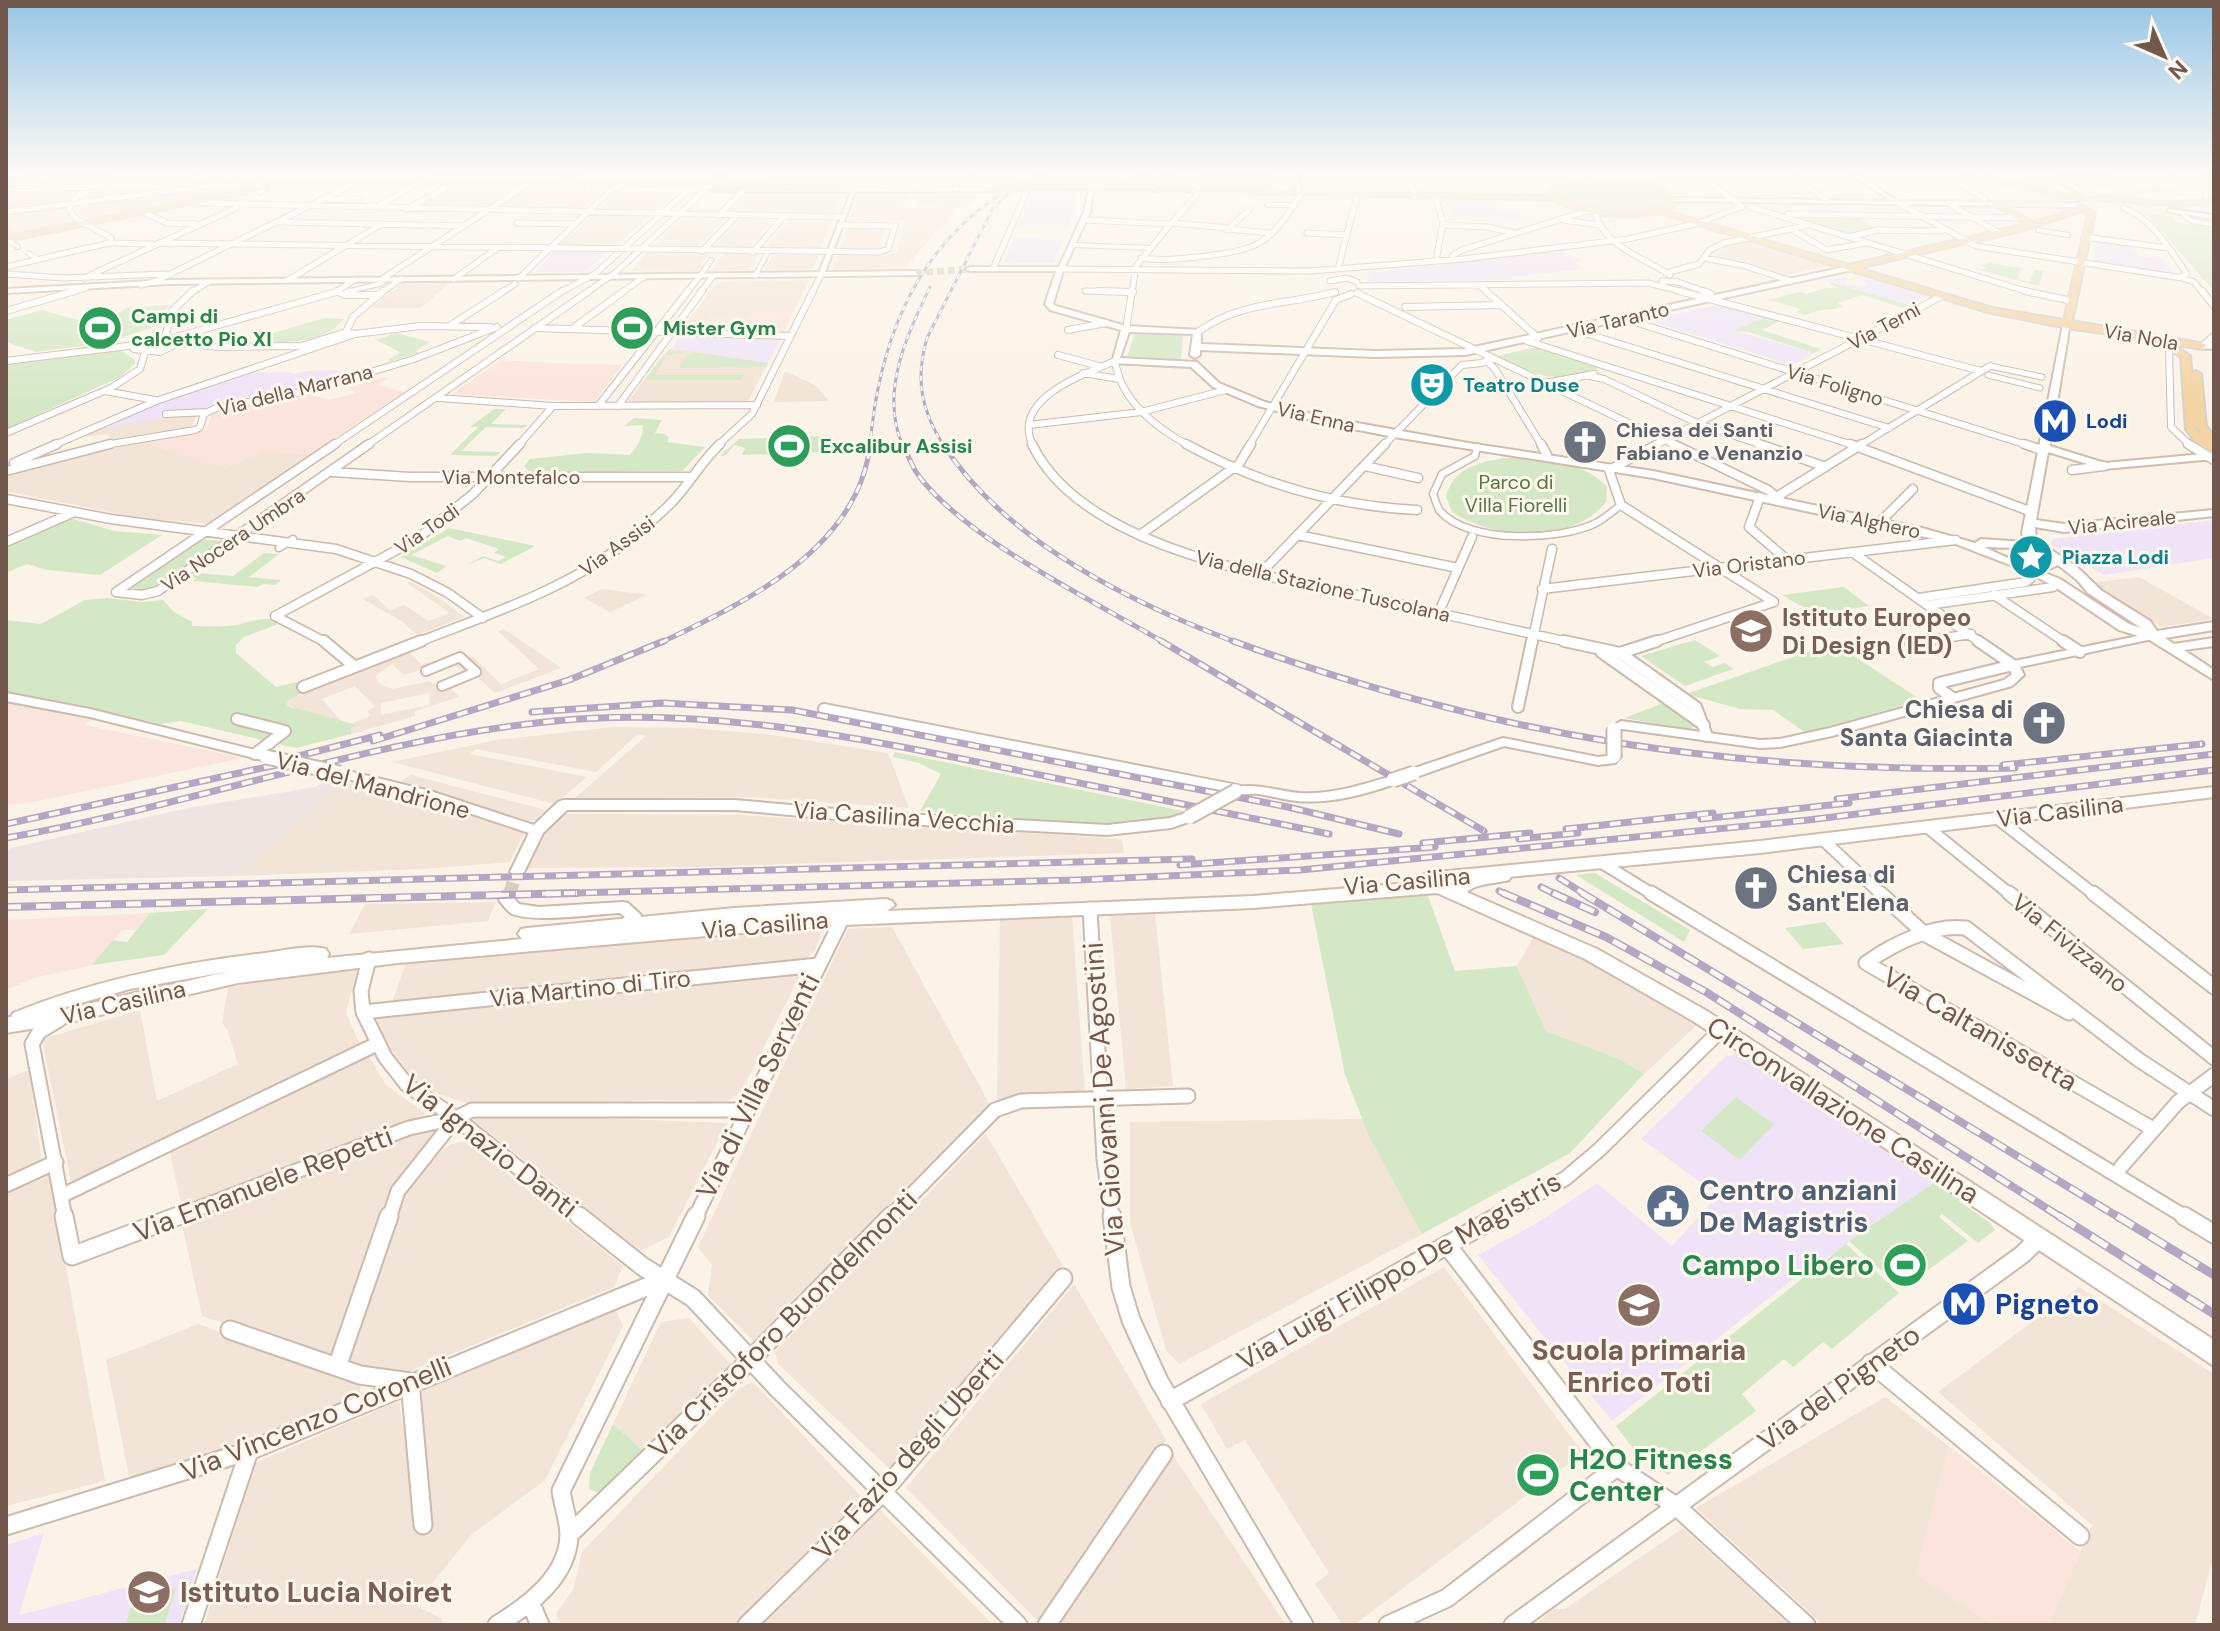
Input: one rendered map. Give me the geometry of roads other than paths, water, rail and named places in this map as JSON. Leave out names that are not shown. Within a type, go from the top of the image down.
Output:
[{"type":"main road","name":"Via Nola","points":[[1787,249],[1942,296],[2067,325],[2158,341],[2214,346]]},
{"type":"main road","name":"Via Taranto","points":[[1196,347],[1433,355],[1478,350],[1927,249]]},
{"type":"main road","points":[[2082,249],[2030,521],[2031,542],[2098,594],[2145,624],[2153,636]]},
{"type":"main road","points":[[970,269],[1035,270],[1060,274],[1049,304],[1053,308],[1126,329],[1198,332],[1194,364],[1115,361],[1126,329]]},
{"type":"main road","points":[[6,289],[170,278],[208,282],[383,281],[915,273]]},
{"type":"main road","points":[[60,286],[85,283],[136,286],[170,278]]},
{"type":"main road","points":[[2158,341],[2176,348],[2185,356],[2192,432],[2212,455]]},
{"type":"main road","points":[[2202,346],[2196,356],[2201,426],[2214,443]]},
{"type":"main road","name":"Via Enna","points":[[1194,364],[1200,374],[1226,390],[1272,407],[1395,435],[1614,467]]},
{"type":"main road","points":[[2045,449],[2104,466],[2212,455]]},
{"type":"main road","name":"Via Alghero","points":[[1614,467],[2005,548]]},
{"type":"main road","name":"Via Acireale","points":[[2030,521],[2064,528],[2214,513]]},
{"type":"main road","points":[[2005,548],[2030,521]]},
{"type":"main road","points":[[2005,548],[2050,557]]},
{"type":"main road","points":[[2005,548],[2023,569],[2124,627],[2153,636],[2214,676]]},
{"type":"main road","points":[[2023,569],[2046,568],[2050,557]]},
{"type":"main road","points":[[2153,636],[2214,626]]},
{"type":"main road","points":[[2172,648],[2214,642]]},
{"type":"main road","name":"Via Casilina","points":[[6,1024],[76,994],[119,982],[276,958],[625,924],[844,907],[1278,892],[1524,871],[2214,792]]},
{"type":"main road","name":"Via Casilina","points":[[6,1024],[66,1016],[238,976],[369,959],[842,919],[1253,902],[1433,886],[1457,893]]},
{"type":"main road","name":"Circonvallazione Casilina","points":[[1457,893],[1591,954],[1722,1029],[2214,1354]]},
{"type":"street","points":[[22,249],[36,258]]},
{"type":"street","points":[[6,267],[80,249]]},
{"type":"street","points":[[6,311],[85,283],[146,249]]},
{"type":"street","points":[[6,274],[85,283],[170,278],[224,249]]},
{"type":"street","points":[[288,280],[339,249]]},
{"type":"street","points":[[136,345],[135,351],[165,350],[345,294],[383,281],[427,249]]},
{"type":"street","points":[[454,279],[496,249]]},
{"type":"street","points":[[450,325],[519,280],[550,249]]},
{"type":"street","points":[[558,249],[829,253],[887,249]]},
{"type":"street","points":[[821,275],[830,249]]},
{"type":"street","points":[[993,269],[1001,249]]},
{"type":"street","points":[[1071,249],[1060,274],[1134,270],[1325,270],[1480,258],[1546,249]]},
{"type":"street","points":[[1134,270],[1149,249]]},
{"type":"street","points":[[1148,270],[1151,264],[1159,261],[1249,249]]},
{"type":"street","points":[[1338,269],[1343,249]]},
{"type":"street","points":[[1436,261],[1438,249]]},
{"type":"street","points":[[1452,260],[1453,255],[1465,249]]},
{"type":"street","points":[[1628,249],[1680,283],[1868,334],[2040,388]]},
{"type":"street","points":[[1666,273],[1692,268],[1714,249]]},
{"type":"street","points":[[1888,249],[2037,295],[2072,301]]},
{"type":"street","points":[[1976,249],[2179,277],[2194,282],[2214,306]]},
{"type":"street","points":[[1991,249],[2079,263]]},
{"type":"street","points":[[2169,249],[2187,274],[2179,277]]},
{"type":"street","name":"Via Nocera Umbra","points":[[621,250],[595,274],[566,289],[116,592],[142,595],[158,591],[439,398],[609,277],[640,250]]},
{"type":"street","points":[[598,406],[719,251]]},
{"type":"street","points":[[1919,251],[1960,265],[1949,268]]},
{"type":"street","points":[[755,276],[768,252]]},
{"type":"street","points":[[1141,258],[1159,261]]},
{"type":"street","points":[[1705,258],[1745,266],[1791,281]]},
{"type":"street","points":[[1350,268],[1356,289]]},
{"type":"street","points":[[1126,329],[1137,274],[1134,270]]},
{"type":"street","points":[[1325,270],[1335,292]]},
{"type":"street","points":[[1663,284],[1666,273]]},
{"type":"street","name":"Via Assisi","points":[[303,687],[483,618],[562,584],[616,550],[659,514],[710,453],[743,425],[757,405],[821,275]]},
{"type":"street","points":[[618,406],[713,276]]},
{"type":"street","points":[[572,329],[644,277]]},
{"type":"street","points":[[1330,281],[1343,278],[1356,289],[1478,350],[1542,455]]},
{"type":"street","points":[[346,332],[355,315],[401,279]]},
{"type":"street","points":[[6,361],[176,337],[336,292],[354,280]]},
{"type":"street","points":[[136,286],[156,281]]},
{"type":"street","points":[[165,337],[166,319],[175,307],[208,282]]},
{"type":"street","points":[[1198,332],[1212,322],[1241,310],[1356,289],[1680,283]]},
{"type":"street","points":[[1663,284],[1987,371],[2042,377]]},
{"type":"street","points":[[1479,285],[1538,338]]},
{"type":"street","points":[[566,289],[591,290]]},
{"type":"street","points":[[1140,535],[1234,469],[1336,300],[1356,289]]},
{"type":"street","points":[[1410,290],[1423,306]]},
{"type":"street","points":[[1085,291],[1133,292]]},
{"type":"street","points":[[336,292],[380,295]]},
{"type":"street","name":"Via Terni","points":[[1614,467],[1942,296]]},
{"type":"street","points":[[1405,307],[1501,305]]},
{"type":"street","points":[[1093,320],[1128,314]]},
{"type":"street","name":"Via Foligno","points":[[1628,318],[2045,449]]},
{"type":"street","points":[[1068,330],[1106,323]]},
{"type":"street","points":[[176,337],[184,342],[223,347],[305,348],[355,334],[409,326],[450,325],[790,336]]},
{"type":"street","name":"Via della Marrana","points":[[6,469],[100,446],[195,430],[200,427],[208,411],[307,391],[414,359],[497,327]]},
{"type":"street","points":[[1575,330],[1889,428]]},
{"type":"street","points":[[6,469],[156,401],[346,332],[355,334]]},
{"type":"street","points":[[2202,346],[2214,336]]},
{"type":"street","points":[[1527,341],[1856,448],[2030,521]]},
{"type":"street","points":[[2158,341],[2169,349],[2170,423],[2174,433],[2212,455]]},
{"type":"street","points":[[6,433],[105,391],[138,370],[144,363],[145,352]]},
{"type":"street","points":[[1058,355],[1099,366]]},
{"type":"street","points":[[1029,425],[1043,400],[1072,377],[1115,361],[1124,392],[1141,412],[1194,450],[1234,469],[1332,499],[1376,508],[1417,510]]},
{"type":"street","points":[[1259,575],[1462,365],[1487,361],[1544,383],[1780,499],[1919,409],[1987,371]]},
{"type":"street","points":[[1544,383],[1590,376],[1610,368]]},
{"type":"street","points":[[1602,379],[1619,371]]},
{"type":"street","points":[[1082,372],[1119,379]]},
{"type":"street","points":[[1590,376],[1699,424],[1826,467]]},
{"type":"street","points":[[1029,425],[1141,412],[1226,390]]},
{"type":"street","points":[[105,391],[156,401]]},
{"type":"street","points":[[439,398],[553,406],[757,405]]},
{"type":"street","points":[[2170,403],[2188,412]]},
{"type":"street","name":"Via Todi","points":[[355,667],[321,638],[275,616],[380,560],[438,524],[489,477],[553,406]]},
{"type":"street","points":[[166,414],[172,416],[208,411]]},
{"type":"street","name":"Via della Stazione Tuscolana","points":[[1029,425],[1030,440],[1038,458],[1062,486],[1097,512],[1140,535],[1197,558],[1259,575],[1620,653],[1696,707],[1706,730]]},
{"type":"street","points":[[1477,447],[1475,456],[1449,469],[1434,486],[1433,500],[1439,510],[1456,522],[1485,533],[1547,537],[1588,527],[1621,505]]},
{"type":"street","points":[[1365,466],[1418,478]]},
{"type":"street","points":[[2072,470],[2104,466]]},
{"type":"street","points":[[1614,467],[1608,475],[1621,505],[1770,597],[1774,603],[1620,653]]},
{"type":"street","name":"Via Montefalco","points":[[331,472],[489,477],[691,477]]},
{"type":"street","points":[[1735,492],[1749,482]]},
{"type":"street","points":[[1879,523],[1913,489]]},
{"type":"street","points":[[1760,497],[1749,527],[1786,559]]},
{"type":"street","points":[[6,499],[72,513],[293,539],[380,560],[444,588],[483,618]]},
{"type":"street","points":[[6,542],[72,513]]},
{"type":"street","points":[[1298,535],[1458,568]]},
{"type":"street","points":[[1438,614],[1472,537]]},
{"type":"street","points":[[1518,707],[1552,549],[1547,537]]},
{"type":"street","points":[[279,548],[293,539]]},
{"type":"street","name":"Via Oristano","points":[[1542,589],[1956,540]]},
{"type":"street","points":[[824,709],[1237,790],[1321,797],[1354,793],[1500,742],[1598,761],[1610,760],[1614,756],[1614,729],[1621,725],[1706,730],[1760,744],[1780,743],[1851,727],[2012,681],[2018,675],[2013,665],[1852,552]]},
{"type":"street","points":[[1923,601],[2026,582],[2031,578],[2023,569]]},
{"type":"street","points":[[1923,601],[1994,595],[2052,584]]},
{"type":"street","points":[[1994,595],[2080,652]]},
{"type":"street","points":[[1911,643],[1971,634]]},
{"type":"street","points":[[2013,665],[2153,636]]},
{"type":"street","name":"Via della Stazione Tuscolana","points":[[1595,647],[1706,730]]},
{"type":"street","points":[[426,671],[460,657],[476,672],[442,686]]},
{"type":"street","name":"Via del Mandrione","points":[[6,697],[90,713],[425,794],[537,831]]},
{"type":"street","name":"Via del Mandrione","points":[[237,719],[285,731],[260,755]]},
{"type":"street","name":"Via Casilina Vecchia","points":[[537,831],[561,806],[750,805],[869,817],[1107,830],[1171,823],[1189,817],[1237,790]]},
{"type":"street","points":[[1998,819],[2214,987]]},
{"type":"street","name":"Via Fivizzano","points":[[1927,827],[2214,1058]]},
{"type":"street","points":[[517,872],[537,831]]},
{"type":"street","points":[[1822,839],[1926,935],[2024,991],[2088,1022]]},
{"type":"street","points":[[1602,863],[2214,1234]]},
{"type":"street","name":"Via Casilina","points":[[1457,893],[1471,882],[1524,871]]},
{"type":"street","points":[[507,900],[515,909],[539,912],[623,907],[633,915],[632,920],[625,924]]},
{"type":"street","name":"Via Giovanni De Agostini","points":[[1090,909],[1104,1159],[1121,1287],[1142,1346],[1170,1401],[1304,1625]]},
{"type":"street","name":"Via di Villa Serventi","points":[[569,1535],[561,1491],[842,919]]},
{"type":"street","points":[[1926,935],[1953,926],[1966,928],[2088,1022],[2187,1094],[2214,1109]]},
{"type":"street","name":"Via Caltanissetta","points":[[1926,935],[1883,950],[1866,963],[2153,1129]]},
{"type":"street","name":"Via Ignazio Danti","points":[[369,959],[361,991],[363,1012],[377,1044],[407,1085],[456,1118],[642,1266],[693,1298],[882,1493],[1018,1625]]},
{"type":"street","name":"Via Martino di Tiro","points":[[363,1012],[818,965]]},
{"type":"street","points":[[66,1016],[41,1030],[32,1042],[63,1195],[377,1044]]},
{"type":"street","name":"Via Luigi Filippo De Magistris","points":[[1170,1401],[1530,1200],[1575,1171],[1722,1029]]},
{"type":"street","points":[[2121,1167],[2187,1094],[2214,1075]]},
{"type":"street","points":[[1101,1100],[1188,1096]]},
{"type":"street","name":"Via Cristoforo Buondelmonti","points":[[569,1535],[750,1360],[995,1110],[1021,1101],[1101,1100]]},
{"type":"street","name":"Via Emanuele Repetti","points":[[63,1195],[72,1256],[409,1128],[456,1118],[472,1110],[748,1110]]},
{"type":"street","points":[[337,1367],[398,1191],[456,1118]]},
{"type":"street","points":[[6,1185],[56,1162]]},
{"type":"street","name":"Via del Pigneto","points":[[1513,1625],[2023,1254],[2038,1239]]},
{"type":"street","points":[[1447,1245],[1617,1467],[1676,1506],[1806,1625]]},
{"type":"street","name":"Via Fazio degli Uberti","points":[[747,1625],[882,1493],[1063,1278]]},
{"type":"street","name":"Via Vincenzo Coronelli","points":[[6,1526],[249,1451],[663,1280]]},
{"type":"street","points":[[230,1330],[360,1375],[410,1382],[423,1525]]},
{"type":"street","points":[[1871,1363],[2080,1536]]},
{"type":"street","points":[[191,1625],[249,1451]]},
{"type":"street","points":[[1047,1625],[1163,1454]]},
{"type":"street","points":[[1388,1625],[1447,1598],[1617,1467]]},
{"type":"street","points":[[497,1625],[531,1604],[560,1568],[569,1535]]},
{"type":"street","points":[[531,1604],[540,1625]]},
{"type":"tunnel","points":[[915,273],[970,269]]},
{"type":"tunnel","points":[[509,895],[517,872]]},
{"type":"tunnel","points":[[507,900],[510,893]]},
{"type":"railway","points":[[870,446],[881,374],[891,339],[905,306],[940,249]]},
{"type":"railway","points":[[944,446],[930,420],[922,394],[923,353],[927,338],[972,249]]},
{"type":"railway","points":[[903,446],[896,426],[895,385],[905,344],[930,287]]},
{"type":"railway","points":[[660,643],[760,590],[821,543],[844,514],[861,481],[870,444]]},
{"type":"railway","points":[[943,444],[969,479],[1000,511],[1074,565],[1156,609],[1233,641]]},
{"type":"railway","points":[[903,446],[916,472],[964,520],[1031,566],[1165,643]]},
{"type":"railway","points":[[373,741],[569,680],[664,641]]},
{"type":"railway","points":[[1161,641],[1484,831]]},
{"type":"railway","points":[[1233,641],[1426,702],[1522,725],[1618,743],[1714,756],[1813,764],[2015,768]]},
{"type":"railway","points":[[1233,641],[1238,643]]},
{"type":"railway","points":[[532,712],[662,703],[792,710],[1288,807],[1399,834]]},
{"type":"railway","points":[[6,838],[75,825],[417,742],[555,721],[612,717],[727,721],[841,736],[1329,834]]},
{"type":"railway","points":[[287,759],[380,735]]},
{"type":"railway","points":[[2003,765],[2202,744]]},
{"type":"railway","points":[[1837,799],[2214,754]]},
{"type":"railway","points":[[6,824],[299,760]]},
{"type":"railway","points":[[545,894],[1078,880],[1300,870],[1808,820],[2214,770]]},
{"type":"railway","points":[[1701,819],[1849,803]]},
{"type":"railway","points":[[1566,829],[1713,813]]},
{"type":"railway","points":[[1423,843],[1530,833]]},
{"type":"railway","points":[[1519,839],[1578,833]]},
{"type":"railway","points":[[1180,865],[1435,847]]},
{"type":"railway","points":[[6,890],[1192,859]]},
{"type":"railway","points":[[1559,878],[1586,895]]},
{"type":"railway","points":[[1541,887],[1553,893]]},
{"type":"railway","points":[[1499,891],[1503,893]]},
{"type":"railway","points":[[545,894],[577,893]]},
{"type":"railway","points":[[1503,893],[1606,937],[1706,992],[2062,1218]]},
{"type":"railway","points":[[1503,893],[1507,895]]},
{"type":"railway","points":[[1553,893],[1595,912]]},
{"type":"railway","points":[[1553,893],[1557,895]]},
{"type":"railway","points":[[1582,893],[2120,1218]]},
{"type":"railway","points":[[6,907],[545,894]]},
{"type":"railway","points":[[498,895],[545,894]]},
{"type":"railway","points":[[2059,1216],[2214,1314]]},
{"type":"railway","points":[[2117,1216],[2214,1275]]},
{"type":"place","name":"Campi di calcetto Pio XI","points":[[100,328]]},
{"type":"place","name":"Mister Gym","points":[[632,328]]},
{"type":"place","name":"Teatro Duse","points":[[1432,385]]},
{"type":"place","name":"Lodi","points":[[2055,421]]},
{"type":"place","name":"Chiesa dei Santi Fabiano e Venanzio","points":[[1585,442]]},
{"type":"place","name":"Excalibur Assisi","points":[[789,446]]},
{"type":"place","name":"Piazza Lodi","points":[[2031,557]]},
{"type":"place","name":"Istituto Europeo Di Design (IED)","points":[[1751,631]]},
{"type":"place","name":"Chiesa di Santa Giacinta","points":[[2044,723]]},
{"type":"place","name":"Chiesa di Sant'Elena","points":[[1756,888]]},
{"type":"place","name":"Centro anziani De Magistris","points":[[1668,1206]]},
{"type":"place","name":"Campo Libero","points":[[1905,1265]]},
{"type":"place","name":"Pigneto","points":[[1964,1304]]},
{"type":"place","name":"Scuola primaria Enrico Toti","points":[[1639,1305]]},
{"type":"place","name":"H2O Fitness Center","points":[[1538,1475]]},
{"type":"place","name":"Istituto Lucia Noiret","points":[[149,1592]]},
{"type":"park label","name":"Parco di Villa Fiorelli","points":[[1516,494]]}]
